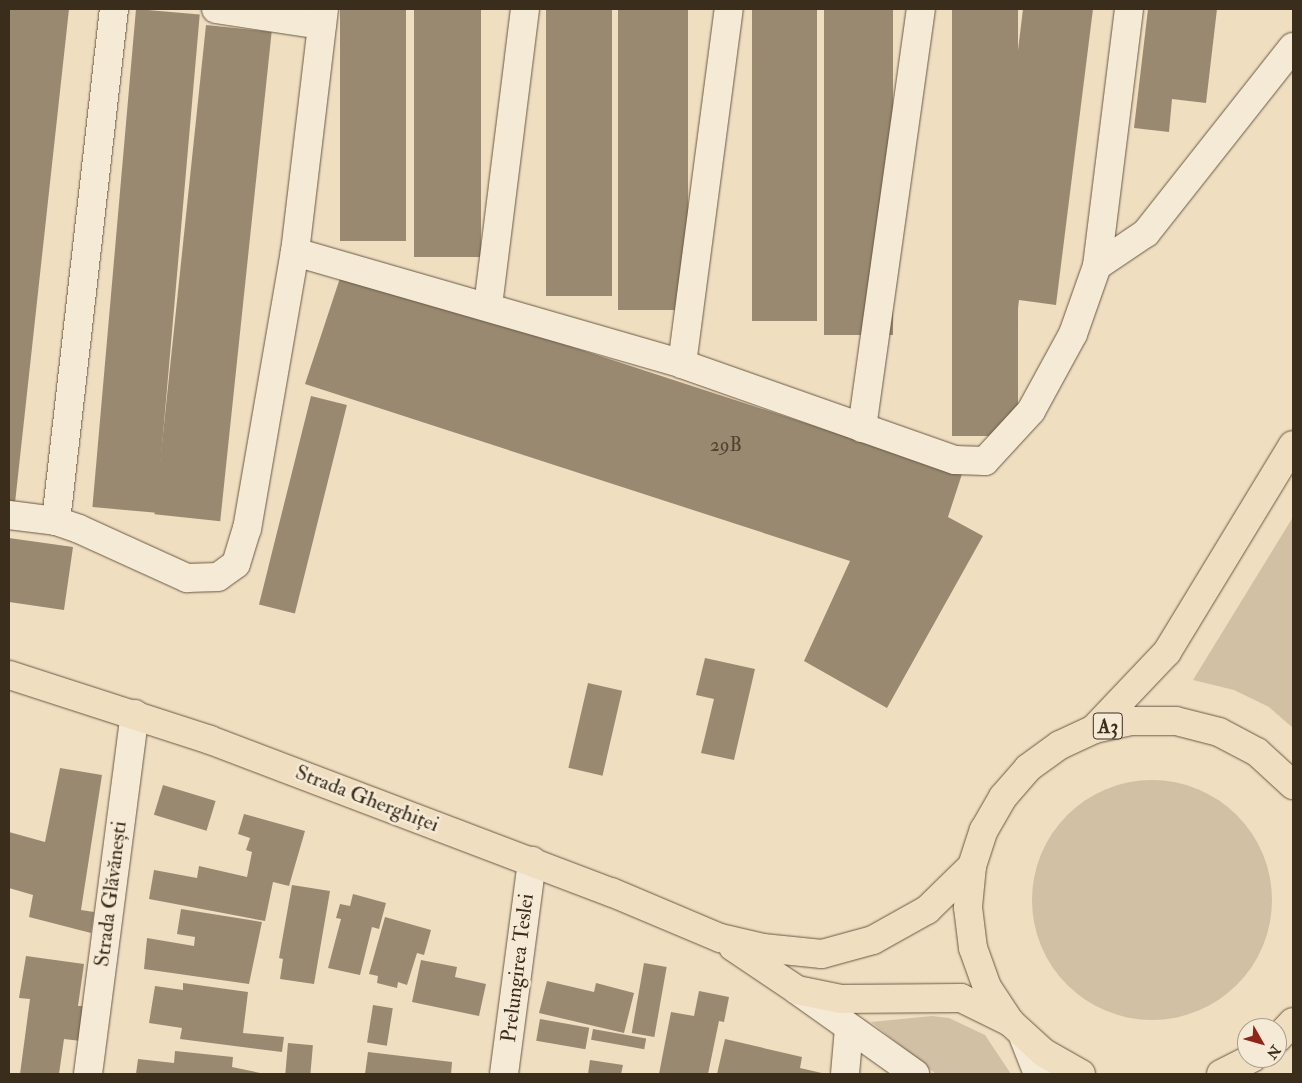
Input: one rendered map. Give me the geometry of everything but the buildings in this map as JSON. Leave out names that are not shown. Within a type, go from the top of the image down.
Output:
[{"type":"main road","name":"A3","points":[[1094,729],[1167,652],[1293,445]]},
{"type":"main road","name":"Strada Gherghiței","points":[[9,675],[135,714],[532,861],[720,938],[790,952],[843,950],[882,936],[927,910],[972,866]]},
{"type":"main road","name":"A3","points":[[1081,1074],[1016,1029],[987,987],[973,948],[968,907],[972,866],[984,830],[1009,789],[1060,745],[1094,729],[1132,721],[1176,721],[1218,732],[1258,752],[1293,785]]},
{"type":"main road","name":"Strada Gherghiței","points":[[720,938],[797,990],[841,999],[961,998],[1016,1029]]},
{"type":"street","points":[[56,521],[114,9]]},
{"type":"street","points":[[9,515],[56,521],[187,578],[218,578],[236,564],[247,529],[295,252],[323,17],[216,9]]},
{"type":"street","points":[[488,306],[525,9]]},
{"type":"street","points":[[682,364],[730,9]]},
{"type":"street","points":[[862,428],[921,9]]},
{"type":"street","points":[[295,252],[488,306],[682,364],[955,460],[985,461],[1031,411],[1073,334],[1097,266],[1129,9]]},
{"type":"street","points":[[1097,266],[1146,233],[1293,47]]},
{"type":"street","name":"Strada Glăvănești","points":[[88,1074],[135,714]]},
{"type":"street","name":"Prelungirea Teslei","points":[[504,1074],[532,861]]},
{"type":"street","name":"Strada Gherghiței","points":[[797,990],[915,1074]]},
{"type":"street","points":[[845,1074],[849,1028]]},
{"type":"street","points":[[1016,1029],[1038,1074]]},
{"type":"shaded area","points":[[1293,517],[1293,728],[1269,707],[1234,690],[1193,680]]},
{"type":"shaded area","points":[[1152,780],[1175,782],[1198,789],[1219,800],[1237,815],[1252,833],[1263,854],[1270,877],[1272,900],[1270,923],[1263,946],[1252,967],[1237,985],[1219,1000],[1198,1011],[1175,1018],[1152,1020],[1129,1018],[1106,1011],[1085,1000],[1067,985],[1052,967],[1041,946],[1034,923],[1032,900],[1034,877],[1041,854],[1052,833],[1067,815],[1085,800],[1106,789],[1129,782]]},
{"type":"shaded area","points":[[932,1016],[949,1018],[985,1035],[1011,1074],[936,1074],[871,1022]]}]
